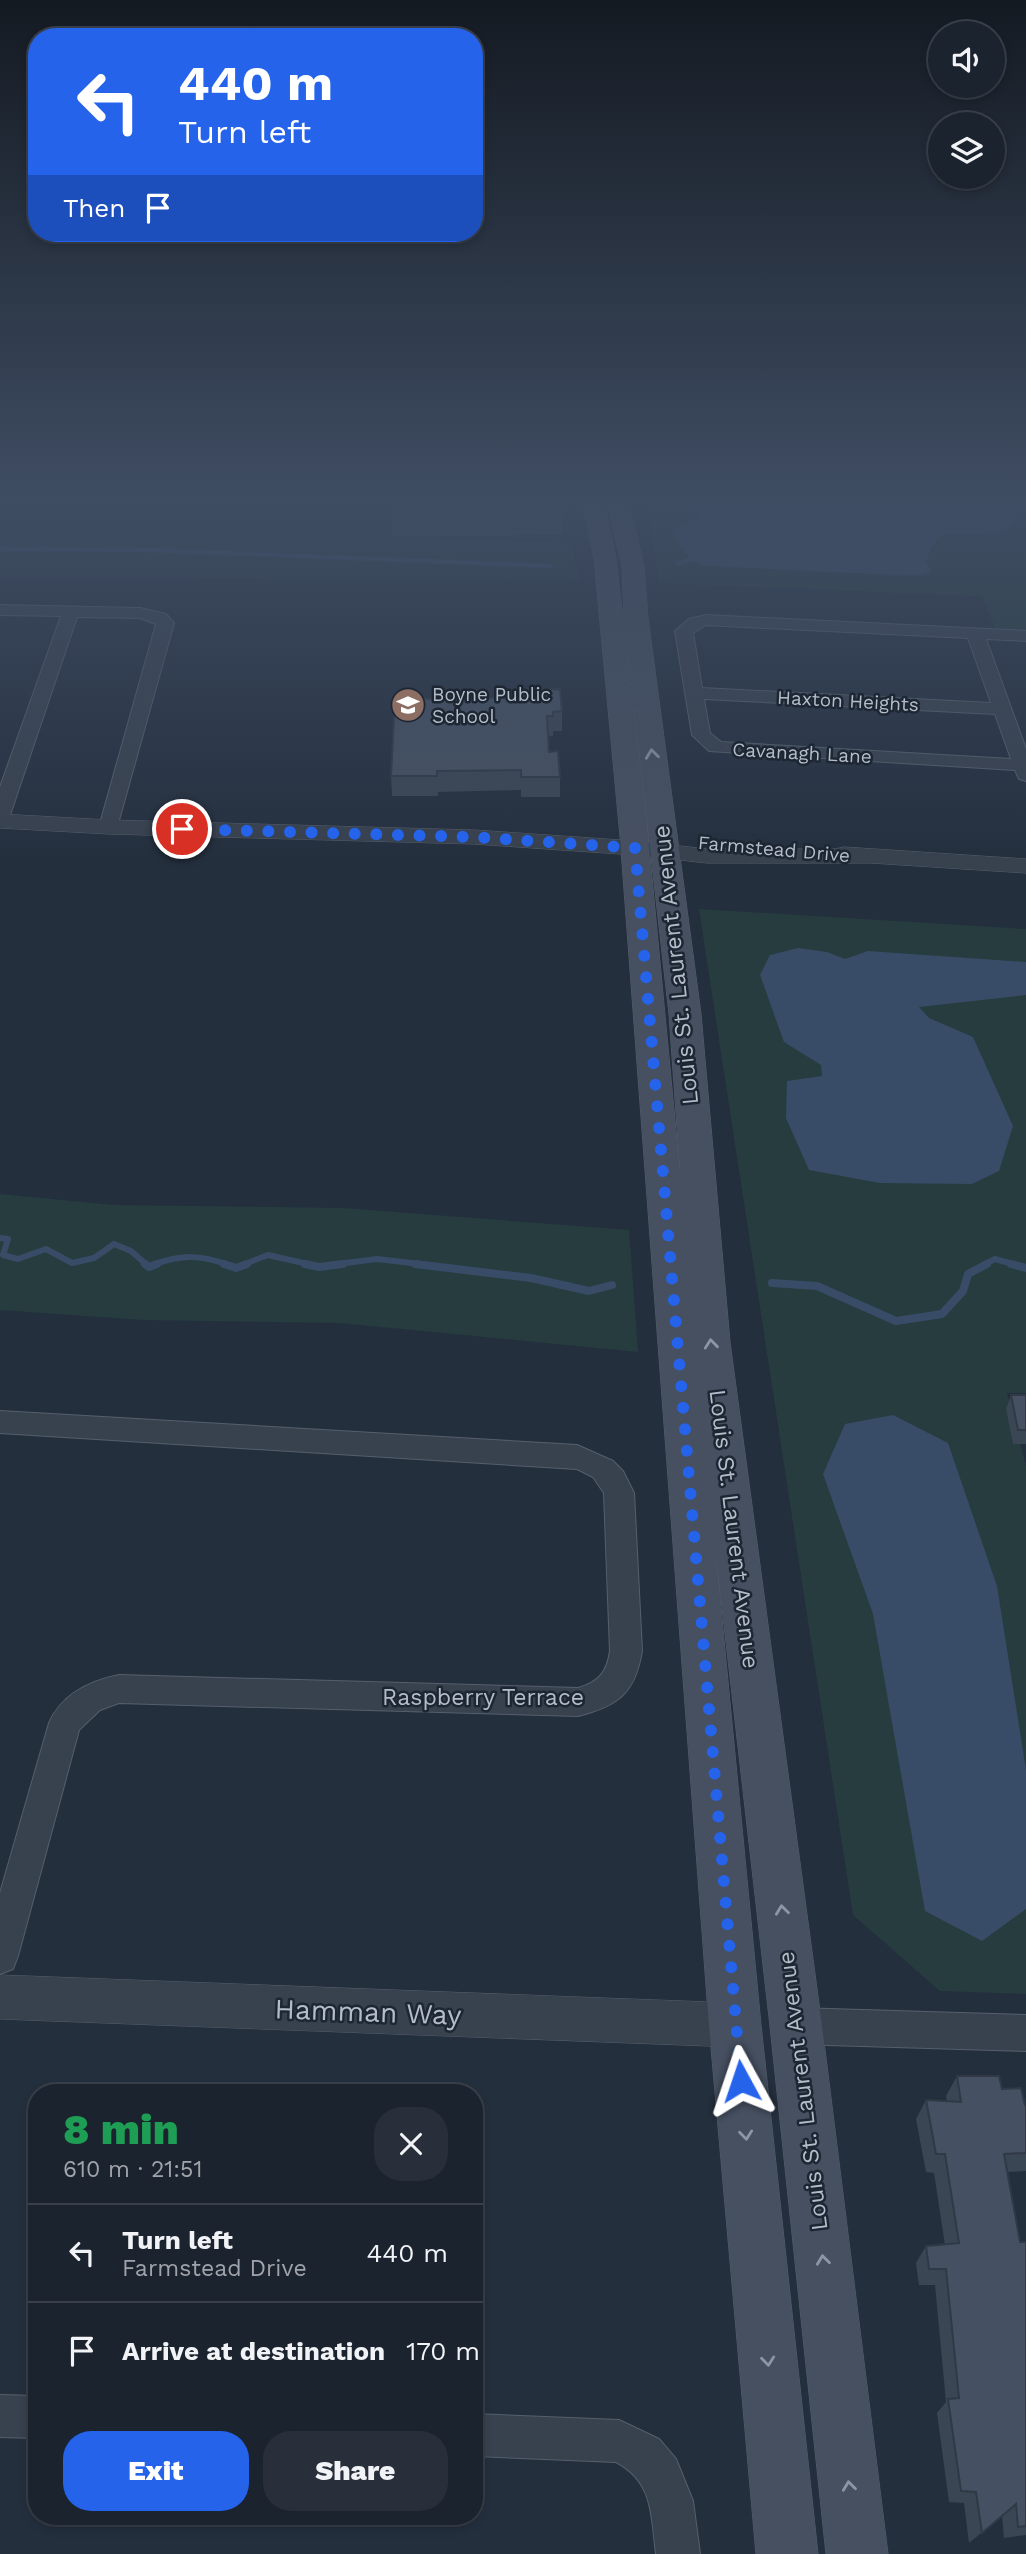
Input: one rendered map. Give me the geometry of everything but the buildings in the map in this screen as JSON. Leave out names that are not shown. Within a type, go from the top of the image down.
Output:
[{"type":"main road","name":"Louis St. Laurent Avenue","points":[[615,622],[649,843],[685,1014],[711,1342],[796,2026],[856,2554]]},
{"type":"main road","name":"Louis St. Laurent Avenue","points":[[636,622],[649,843],[735,2025],[787,2554]]},
{"type":"street","points":[[0,815],[67,622]]},
{"type":"street","points":[[109,827],[164,622]]},
{"type":"street","name":"Cavanagh Lane","points":[[698,622],[684,631],[701,735],[716,747],[1024,770]]},
{"type":"street","name":"Cavanagh Lane","points":[[748,622],[1026,636]]},
{"type":"street","points":[[975,634],[1024,770]]},
{"type":"street","name":"Haxton Heights","points":[[694,693],[1003,709]]},
{"type":"street","name":"Farmstead Drive","points":[[0,821],[109,827],[649,843],[720,856],[866,857],[1026,866]]},
{"type":"street","name":"Raspberry Terrace","points":[[0,1422],[577,1457],[594,1462],[615,1481],[619,1493],[626,1651],[624,1670],[613,1686],[597,1698],[578,1702],[119,1689],[100,1692],[86,1700],[65,1723],[0,1956]]},
{"type":"street","name":"Hamman Way","points":[[0,1997],[735,2025]]},
{"type":"street","points":[[796,2026],[1026,2033]]},
{"type":"street","points":[[0,2416],[28,2417]]},
{"type":"street","points":[[483,2435],[619,2441],[643,2454],[661,2474],[671,2501],[677,2530],[678,2554]]},
{"type":"green space","points":[[993,622],[1026,622],[1026,630],[996,630]]},
{"type":"green space","points":[[699,909],[1026,929],[1026,1393],[1007,1393],[1026,1466],[1026,1994],[940,1991],[853,1915]]},
{"type":"green space","points":[[0,1194],[114,1205],[343,1208],[629,1230],[638,1352],[340,1323],[143,1320],[0,1310]]},
{"type":"water","points":[[798,948],[827,952],[845,959],[868,951],[1026,962],[1026,995],[919,1007],[929,1018],[973,1037],[1013,1126],[999,1171],[972,1184],[880,1183],[809,1170],[786,1118],[787,1081],[822,1076],[821,1065],[784,1042],[760,975],[770,955]]},
{"type":"water","points":[[893,1415],[948,1443],[997,1586],[1026,1770],[1026,1909],[982,1941],[925,1911],[873,1614],[823,1474],[845,1424]]},
{"type":"waterway","points":[[0,1238],[8,1239],[3,1255],[18,1259],[46,1249],[72,1263],[94,1258],[114,1244],[131,1251],[147,1265]]},
{"type":"waterway","points":[[242,1265],[268,1255],[312,1265]]},
{"type":"waterway","points":[[153,1265],[191,1257],[229,1265]]},
{"type":"waterway","points":[[330,1265],[377,1259],[429,1265]]},
{"type":"waterway","points":[[983,1265],[995,1259],[1017,1265]]},
{"type":"waterway","points":[[145,1264],[149,1267],[157,1264]]},
{"type":"waterway","points":[[224,1264],[236,1268],[247,1264]]},
{"type":"waterway","points":[[305,1264],[319,1267],[343,1264]]},
{"type":"waterway","points":[[415,1264],[531,1278],[589,1291],[612,1285]]},
{"type":"waterway","points":[[772,1283],[817,1286],[896,1321],[942,1314],[963,1291],[968,1274],[987,1264]]},
{"type":"waterway","points":[[1011,1264],[1026,1268]]},
{"type":"place","name":"Boyne Public School","points":[[408,705]]},
{"type":"route","points":[[182,829],[474,837],[635,848],[741,2081]]}]
